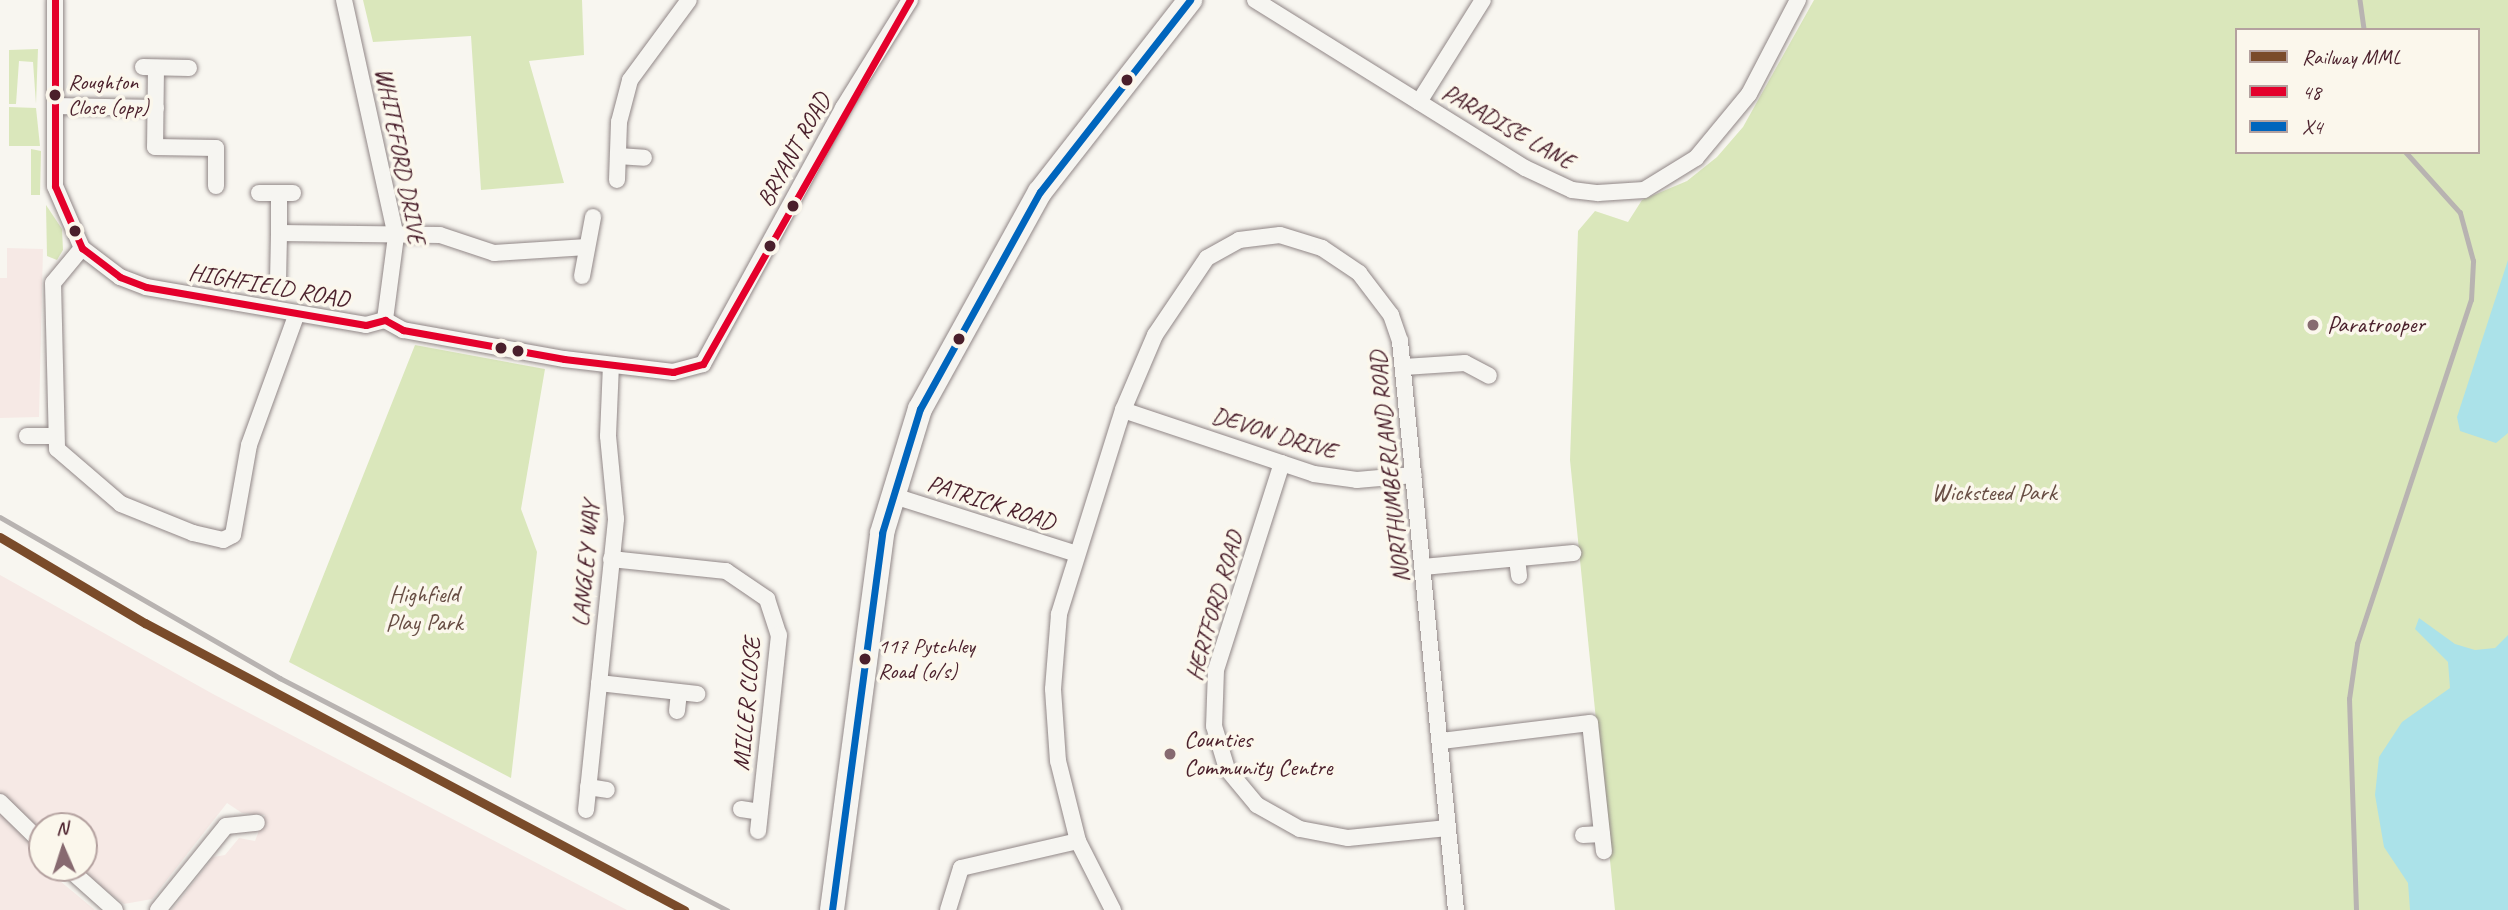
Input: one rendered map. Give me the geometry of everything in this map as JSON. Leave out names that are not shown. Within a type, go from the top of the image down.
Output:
[{"type":"main road","points":[[832,910],[863,646],[891,495],[920,409],[1005,248],[1074,145],[1190,0]]},
{"type":"street","name":"HIGHFIELD ROAD","points":[[55,0],[55,186],[82,248],[120,277],[146,287],[366,325],[385,320],[403,330],[611,365],[691,370],[714,352],[726,327]]},
{"type":"street","name":"WHITEFORD DRIVE","points":[[344,0],[396,236],[385,320]]},
{"type":"street","points":[[617,180],[623,103],[652,46],[689,0]]},
{"type":"street","name":"BRYANT ROAD","points":[[726,327],[843,108],[910,0]]},
{"type":"street","name":"PARADISE LANE","points":[[1255,0],[1419,102],[1572,190],[1644,190],[1685,166],[1724,127],[1798,0]]},
{"type":"street","points":[[1419,102],[1483,0]]},
{"type":"street","points":[[189,68],[150,67],[156,108],[155,147],[216,148],[216,186]]},
{"type":"street","points":[[55,106],[156,108]]},
{"type":"street","points":[[618,156],[644,158]]},
{"type":"street","points":[[259,192],[286,193],[279,233],[278,282]]},
{"type":"street","points":[[582,276],[593,217]]},
{"type":"street","points":[[279,233],[440,235],[494,253],[587,247]]},
{"type":"street","name":"NORTHUMBERLAND ROAD","points":[[1113,910],[1078,841],[1058,761],[1053,689],[1059,614],[1124,410],[1155,335],[1195,272],[1222,248],[1257,235],[1299,238],[1359,273],[1391,315],[1404,366],[1456,910]]},
{"type":"street","points":[[82,248],[53,283],[54,436],[65,461],[121,504],[193,533],[230,538],[249,444],[297,313]]},
{"type":"street","points":[[1404,366],[1465,363],[1489,376]]},
{"type":"street","name":"LANGLEY WAY","points":[[586,810],[616,500],[608,436],[611,365]]},
{"type":"street","name":"DEVON DRIVE","points":[[1124,410],[1282,463],[1357,480],[1414,475]]},
{"type":"street","points":[[27,436],[54,436]]},
{"type":"street","name":"HERTFORD ROAD","points":[[1282,463],[1216,670],[1214,726],[1227,769],[1257,805],[1300,829],[1348,838],[1448,828]]},
{"type":"street","name":"PATRICK ROAD","points":[[891,495],[1077,554]]},
{"type":"street","points":[[1423,567],[1573,553]]},
{"type":"street","name":"MILLER CLOSE","points":[[611,559],[726,571],[767,599],[779,635],[758,831]]},
{"type":"street","points":[[1517,559],[1519,576]]},
{"type":"street","points":[[599,683],[697,694]]},
{"type":"street","points":[[677,711],[679,692]]},
{"type":"street","points":[[1441,741],[1590,723],[1604,851]]},
{"type":"street","points":[[588,788],[607,790]]},
{"type":"street","points":[[0,803],[28,830]]},
{"type":"street","points":[[741,809],[760,812]]},
{"type":"street","points":[[158,910],[226,826],[257,823]]},
{"type":"street","points":[[1583,835],[1602,834]]},
{"type":"street","points":[[948,910],[961,868],[1078,841]]},
{"type":"street","points":[[84,882],[115,910]]},
{"type":"shaded area","points":[[7,248],[43,249],[39,417],[0,418],[0,278],[7,278]]},
{"type":"shaded area","points":[[0,575],[213,694],[627,910],[172,910],[213,857],[225,855],[239,838],[255,841],[265,815],[242,813],[227,803],[152,899],[124,904],[95,882],[98,882],[98,812],[28,812],[28,882],[61,882],[95,910],[0,910]]},
{"type":"green space","points":[[363,0],[582,0],[584,55],[529,61],[564,183],[481,190],[471,36],[373,42]]},
{"type":"green space","name":"Wicksteed Park","points":[[1814,0],[2508,0],[2508,910],[1615,910],[1570,460],[1578,231],[1595,211],[1628,222],[1642,200],[1687,181],[1717,157],[1743,127]]},
{"type":"green space","points":[[38,49],[36,104],[33,62],[19,61],[16,104],[9,104],[9,50]]},
{"type":"green space","points":[[9,107],[36,108],[40,146],[9,146]]},
{"type":"green space","points":[[31,149],[41,151],[40,195],[31,195]]},
{"type":"green space","points":[[46,205],[62,229],[63,250],[57,260],[47,256]]},
{"type":"green space","name":"Highfield Play Park","points":[[415,345],[545,369],[521,509],[537,552],[511,778],[289,662]]},
{"type":"water","points":[[2508,260],[2508,433],[2496,443],[2460,431],[2457,417]]},
{"type":"water","points":[[2419,618],[2455,644],[2475,650],[2495,648],[2508,635],[2508,910],[2410,910],[2408,883],[2384,847],[2375,795],[2379,757],[2402,722],[2450,688],[2448,662],[2415,629]]},
{"type":"railway","points":[[2360,0],[2364,28]]},
{"type":"railway","points":[[2356,910],[2349,699],[2357,644],[2471,300],[2473,261],[2460,213],[2407,154]]},
{"type":"railway","points":[[0,517],[280,678],[727,910]]},
{"type":"rail line","name":"MML","points":[[0,537],[145,623],[684,910]]},
{"type":"transit line","name":"48","points":[[55,0],[55,186],[82,248],[120,277],[146,287],[366,325],[385,320]]},
{"type":"transit line","name":"48","points":[[385,320],[403,330],[564,359],[673,372],[703,364],[910,0]]},
{"type":"transit line","name":"X4","points":[[832,910],[882,533],[920,409],[1040,192],[1190,0]]},
{"type":"place","name":"Roughton Close (opp)","points":[[55,95]]},
{"type":"place","name":"Paratrooper","points":[[2313,325]]},
{"type":"place","name":"117 Pytchley Road (o/s)","points":[[865,659]]},
{"type":"place","name":"Counties Community Centre","points":[[1170,754]]}]
